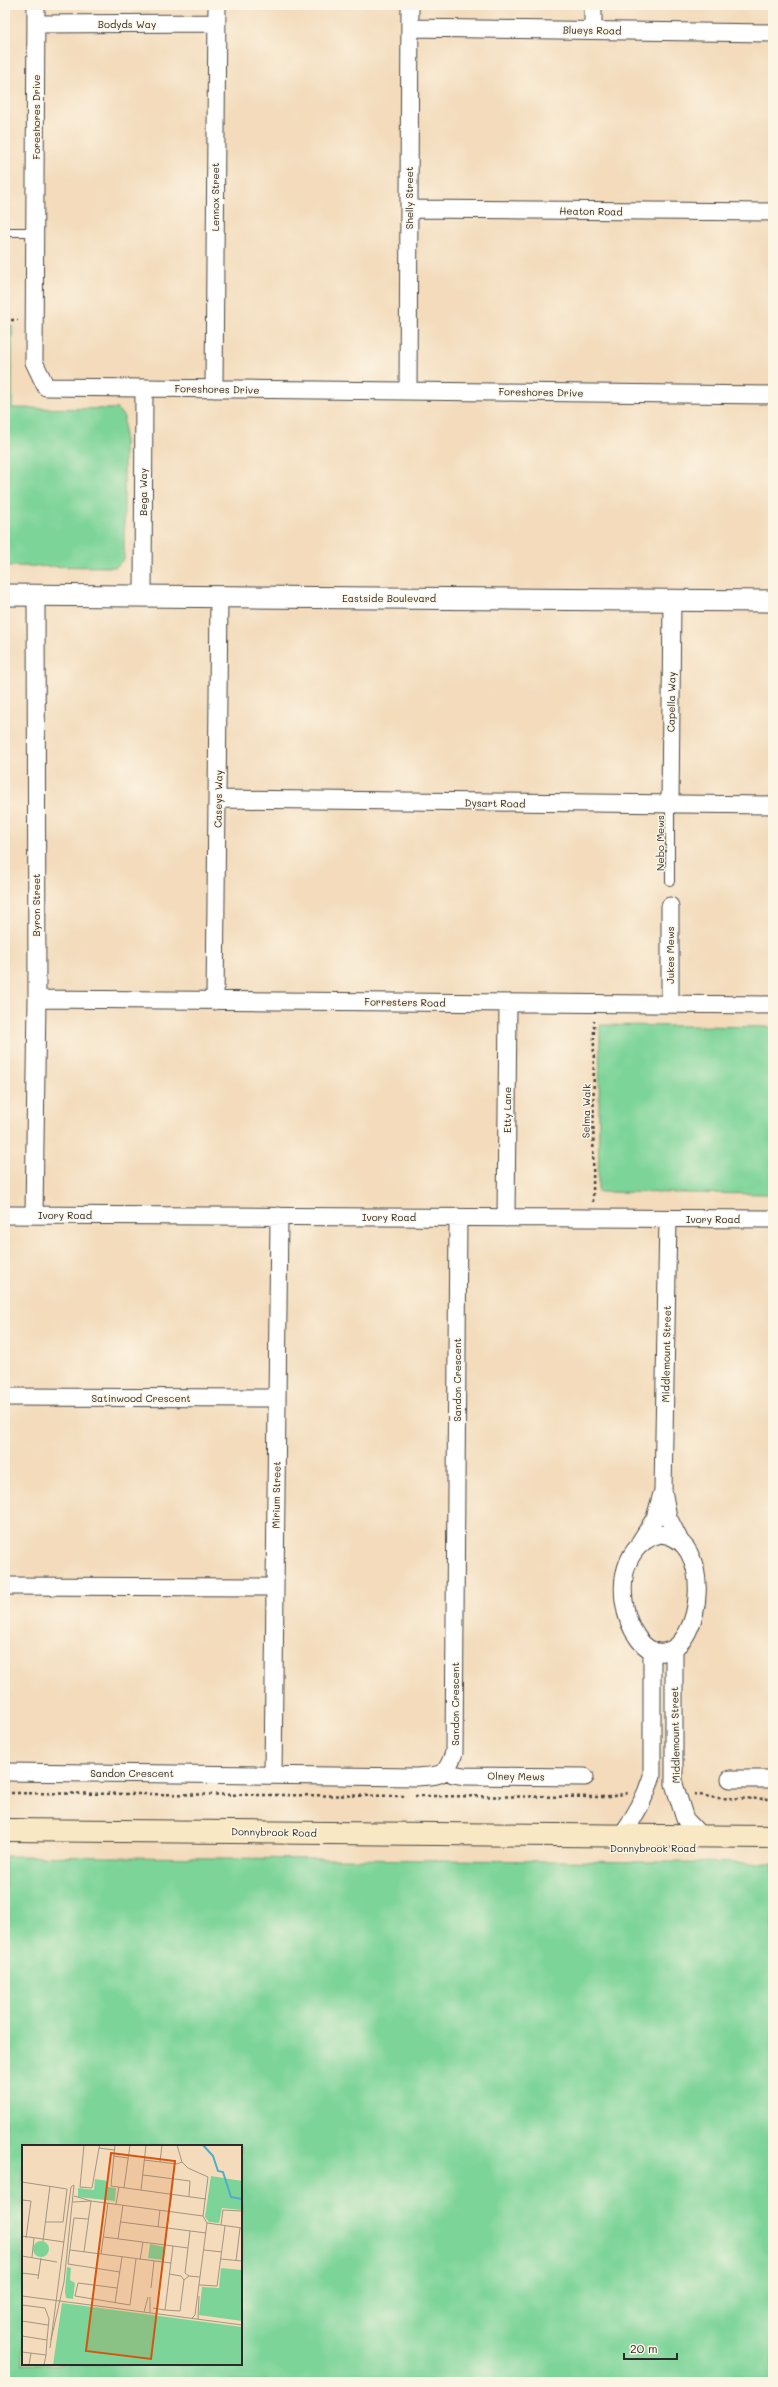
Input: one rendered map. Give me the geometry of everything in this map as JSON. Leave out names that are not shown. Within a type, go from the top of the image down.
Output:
[{"type":"main road","name":"Donnybrook Road","points":[[5,1830],[768,1837]]},
{"type":"main road","name":"Donnybrook Road","points":[[544,1835],[580,1848],[727,1849],[768,1837]]},
{"type":"street","name":"Foreshores Drive","points":[[36,5],[34,362],[46,387],[773,395]]},
{"type":"street","name":"Lennox Street","points":[[214,389],[217,5]]},
{"type":"street","name":"Shelly Street","points":[[408,391],[410,5]]},
{"type":"street","points":[[593,5],[593,30]]},
{"type":"street","name":"Bodyds Way","points":[[36,24],[217,24]]},
{"type":"street","name":"Blueys Road","points":[[410,28],[773,33]]},
{"type":"street","name":"Heaton Road","points":[[409,209],[773,212]]},
{"type":"street","name":"Bega Way","points":[[143,596],[144,388]]},
{"type":"street","name":"Eastside Boulevard","points":[[5,595],[773,602]]},
{"type":"street","name":"Byron Street","points":[[34,1215],[37,999],[36,595]]},
{"type":"street","name":"Caseys Way","points":[[215,1000],[219,597]]},
{"type":"street","name":"Capella Way","points":[[670,805],[672,600]]},
{"type":"street","name":"Dysart Road","points":[[218,799],[773,806]]},
{"type":"street","name":"Jukes Mews","points":[[670,906],[670,1004]]},
{"type":"street","name":"Forresters Road","points":[[37,999],[773,1005]]},
{"type":"street","name":"Etty Lane","points":[[506,1218],[508,1003]]},
{"type":"street","name":"Ivory Road","points":[[5,1215],[773,1219]]},
{"type":"street","name":"Mirium Street","points":[[273,1774],[279,1216]]},
{"type":"street","name":"Sandon Crescent","points":[[5,1772],[273,1774],[417,1777],[439,1775],[448,1770],[454,1753],[458,1217]]},
{"type":"street","name":"Middlemount Street","points":[[668,1219],[663,1490],[668,1517],[679,1539]]},
{"type":"street","name":"Satinwood Crescent","points":[[5,1397],[277,1398]]},
{"type":"street","name":"Middlemount Street","points":[[640,1542],[655,1518],[663,1490]]},
{"type":"street","points":[[660,1534],[670,1534],[679,1539],[690,1555],[696,1572],[697,1604],[687,1629],[674,1649],[662,1652],[652,1650],[635,1633],[624,1601],[623,1581],[627,1566],[640,1542],[660,1534]]},
{"type":"street","points":[[5,1586],[275,1587]]},
{"type":"street","name":"Middlemount Street","points":[[674,1649],[674,1784],[685,1819],[702,1837]]},
{"type":"street","points":[[621,1836],[634,1818],[647,1793],[652,1776],[652,1650]]},
{"type":"street","name":"Olney Mews","points":[[448,1770],[453,1774],[464,1776],[585,1777]]},
{"type":"street","points":[[730,1779],[773,1779]]},
{"type":"lane","points":[[5,232],[35,232]]},
{"type":"lane","name":"Nebo Mews","points":[[670,805],[670,881]]},
{"type":"path","name":"Selma Walk","points":[[593,1218],[595,1004]]},
{"type":"green space","points":[[5,326],[12,326],[12,408],[117,409],[124,417],[124,559],[116,567],[5,566]]},
{"type":"green space","points":[[600,1025],[773,1027],[773,1194],[598,1192]]},
{"type":"green space","points":[[5,1856],[773,1863],[773,2382],[5,2382]]}]
